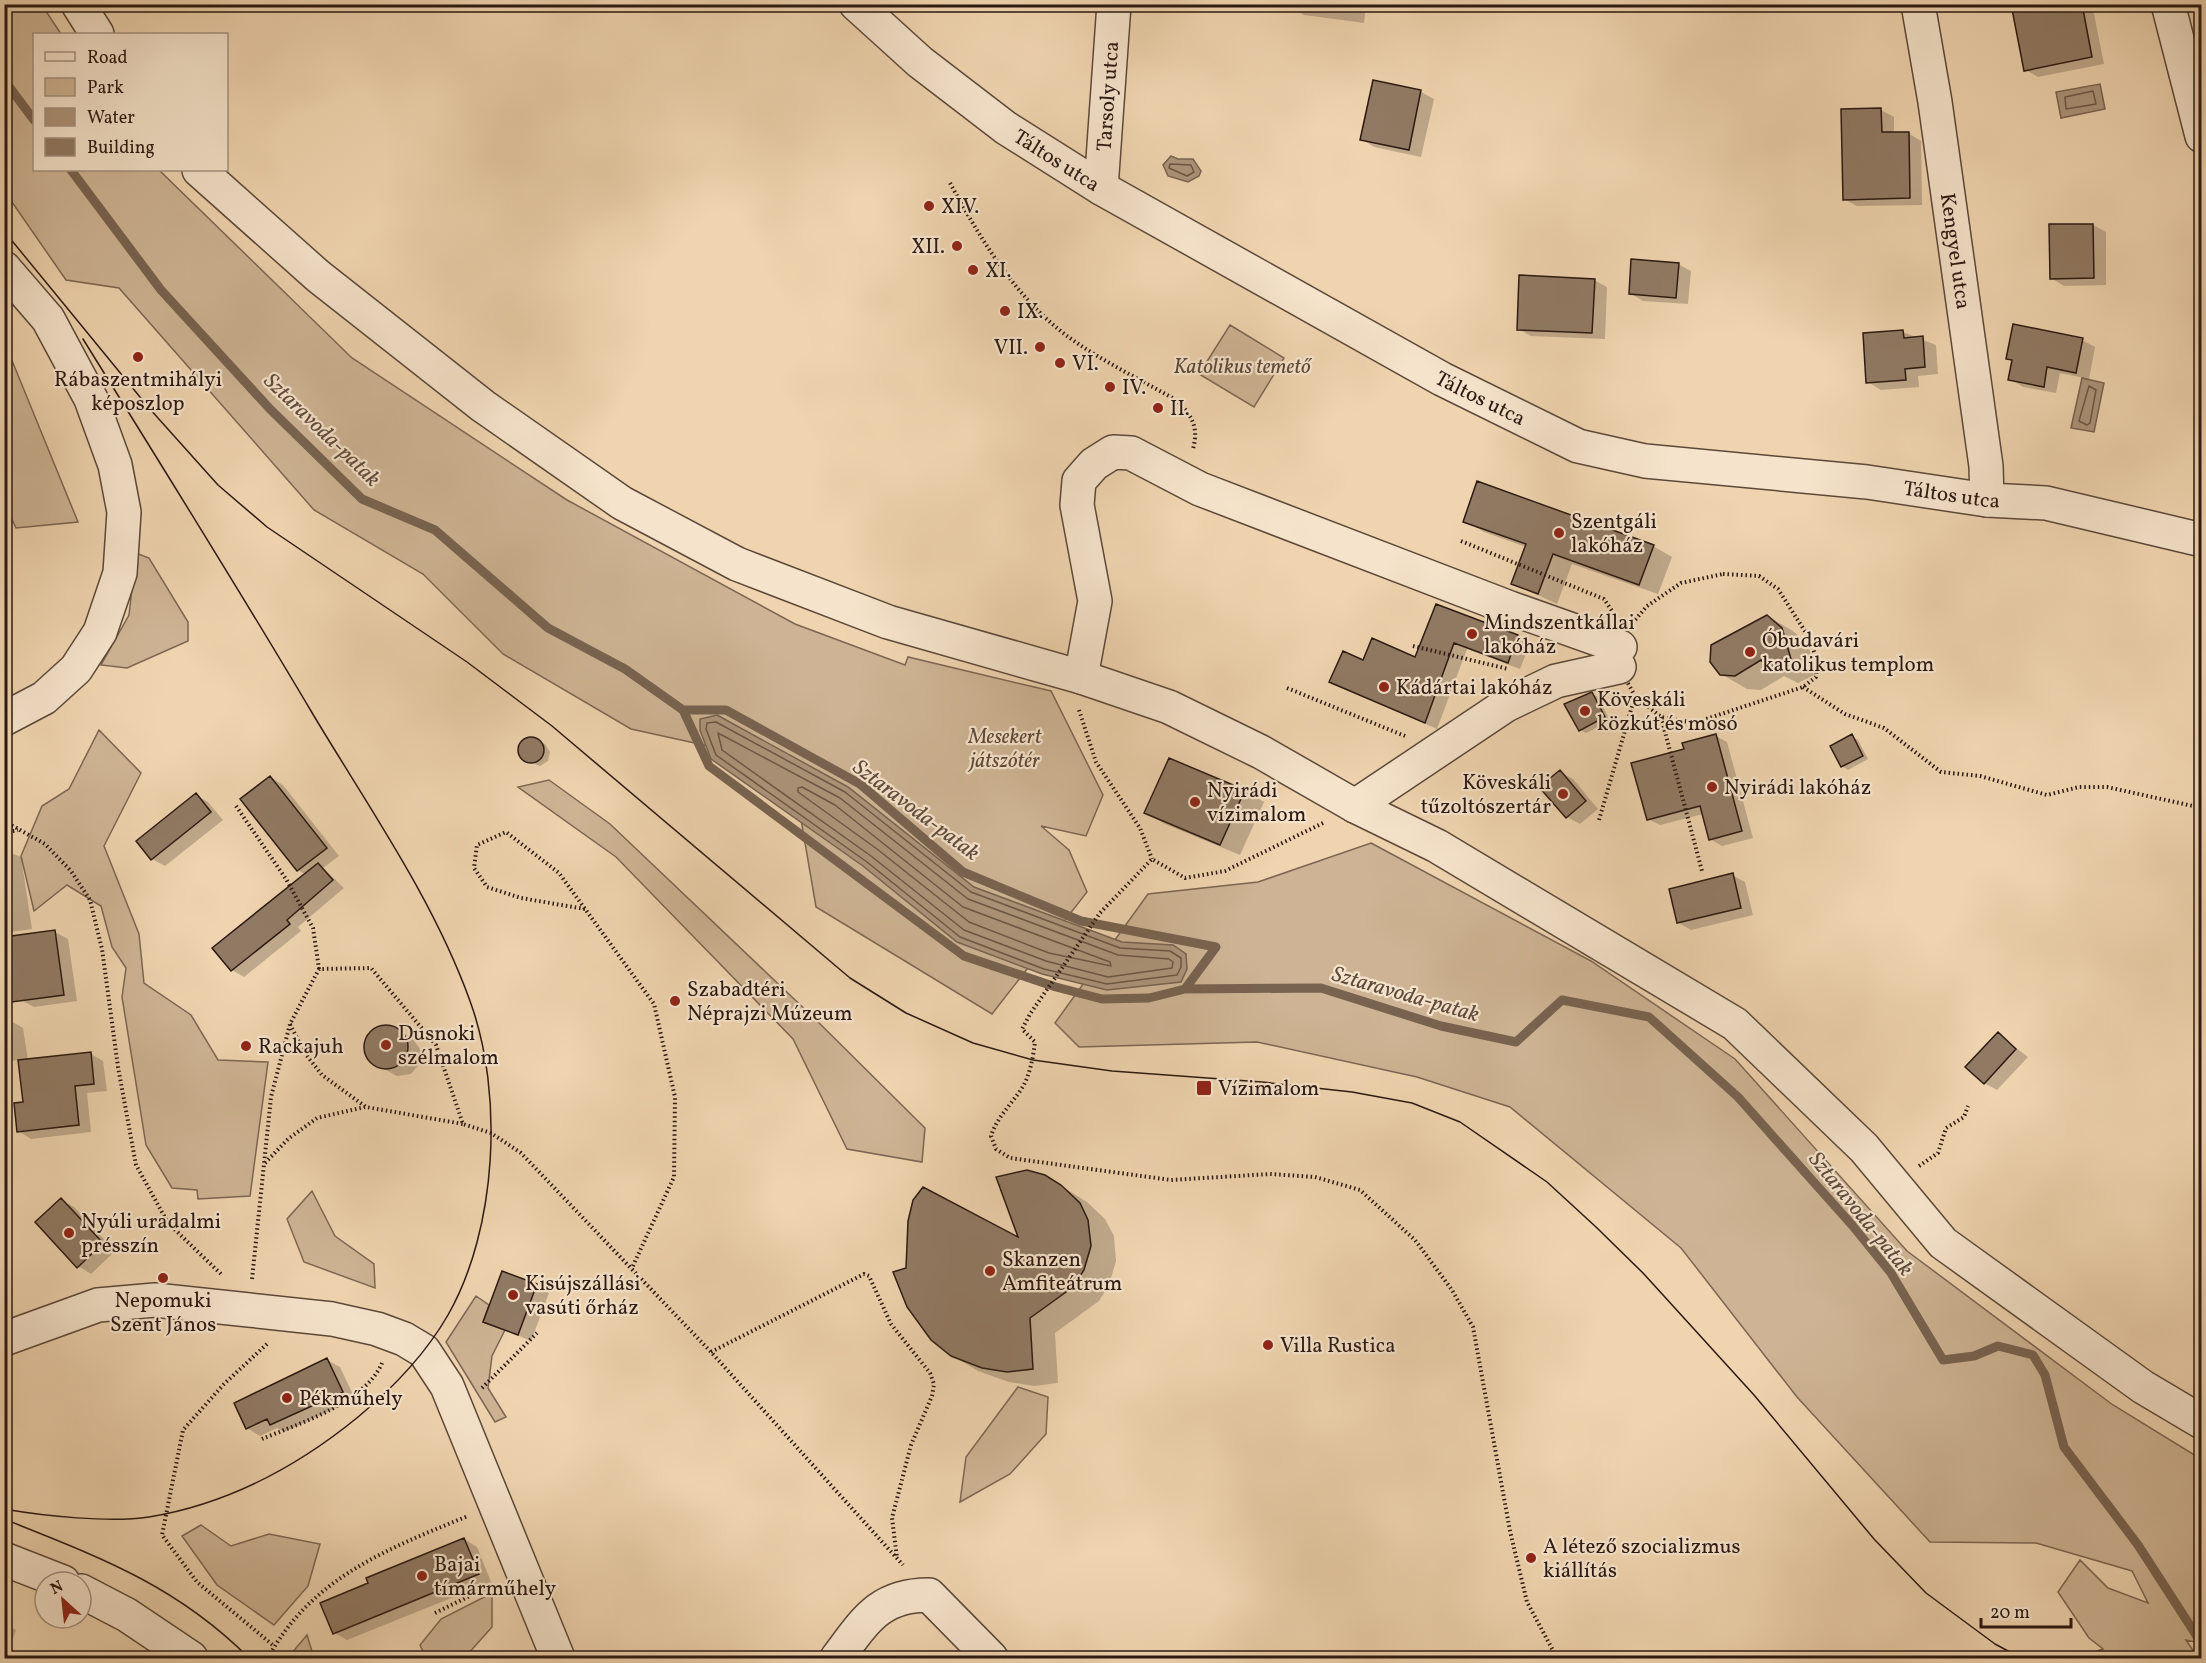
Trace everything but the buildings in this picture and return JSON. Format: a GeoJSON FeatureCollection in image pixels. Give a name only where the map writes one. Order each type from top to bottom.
{"type":"FeatureCollection","features":[{"type":"Feature","properties":{"kind":"street"},"geometry":{"type":"LineString","coordinates":[[78,4],[96,33]]}},
{"type":"Feature","properties":{"kind":"street","name":"Tarsoly utca"},"geometry":{"type":"LineString","coordinates":[[1101,188],[1114,4]]}},
{"type":"Feature","properties":{"kind":"street","name":"Kengyel utca"},"geometry":{"type":"LineString","coordinates":[[1918,4],[1952,219],[1986,465],[1987,500]]}},
{"type":"Feature","properties":{"kind":"street"},"geometry":{"type":"LineString","coordinates":[[2168,4],[2202,136]]}},
{"type":"Feature","properties":{"kind":"street","name":"Táltos utca"},"geometry":{"type":"LineString","coordinates":[[868,9],[920,62],[1006,128],[1101,188],[1442,379],[1578,446],[1645,461],[1867,482],[1987,500],[2046,503],[2202,540]]}},
{"type":"Feature","properties":{"kind":"street"},"geometry":{"type":"LineString","coordinates":[[201,171],[318,276],[483,406],[622,503],[737,564],[888,622],[1081,677],[1169,707],[1262,752],[1355,806],[1437,846],[1736,1024],[1864,1148],[1943,1243],[2143,1387],[2202,1422]]}},
{"type":"Feature","properties":{"kind":"street"},"geometry":{"type":"LineString","coordinates":[[4,268],[48,319],[86,390],[115,465],[124,512],[120,573],[100,632],[76,669],[52,691],[44,698],[4,718]]}},
{"type":"Feature","properties":{"kind":"street"},"geometry":{"type":"LineString","coordinates":[[1081,677],[1095,601],[1077,505],[1079,481],[1094,464],[1113,452],[1131,453],[1200,489],[1314,534],[1621,642]]}},
{"type":"Feature","properties":{"kind":"street"},"geometry":{"type":"LineString","coordinates":[[1355,806],[1506,705],[1556,681],[1621,642]]}},
{"type":"Feature","properties":{"kind":"street"},"geometry":{"type":"LineString","coordinates":[[4,1339],[98,1305],[155,1300],[250,1301],[387,1333],[424,1351],[447,1386],[558,1659]]}},
{"type":"Feature","properties":{"kind":"street"},"geometry":{"type":"LineString","coordinates":[[4,1559],[33,1570]]}},
{"type":"Feature","properties":{"kind":"street"},"geometry":{"type":"LineString","coordinates":[[837,1659],[876,1610],[908,1595],[929,1595],[991,1659]]}},
{"type":"Feature","properties":{"kind":"street"},"geometry":{"type":"LineString","coordinates":[[93,1597],[127,1615],[191,1659]]}},
{"type":"Feature","properties":{"kind":"path"},"geometry":{"type":"LineString","coordinates":[[950,183],[978,234],[1020,293],[1076,342],[1176,400],[1189,412],[1196,427],[1194,447],[1179,477]]}},
{"type":"Feature","properties":{"kind":"path"},"geometry":{"type":"LineString","coordinates":[[1461,541],[1604,599],[1613,613]]}},
{"type":"Feature","properties":{"kind":"path"},"geometry":{"type":"LineString","coordinates":[[1599,820],[1635,696],[1621,642],[1647,606],[1681,583],[1723,574],[1759,576],[1778,589],[1808,636],[1818,662],[1815,677],[1803,687],[1694,723],[1661,717],[1635,696]]}},
{"type":"Feature","properties":{"kind":"path"},"geometry":{"type":"LineString","coordinates":[[1413,646],[1556,681]]}},
{"type":"Feature","properties":{"kind":"path"},"geometry":{"type":"LineString","coordinates":[[1081,677],[1076,697],[1096,762],[1140,828],[1152,858],[1185,878],[1225,871],[1355,806]]}},
{"type":"Feature","properties":{"kind":"path"},"geometry":{"type":"LineString","coordinates":[[1803,687],[1845,714],[1884,728],[1941,772],[1980,776],[2047,795],[2079,787],[2107,787],[2202,808]]}},
{"type":"Feature","properties":{"kind":"path"},"geometry":{"type":"LineString","coordinates":[[1287,688],[1439,750]]}},
{"type":"Feature","properties":{"kind":"path"},"geometry":{"type":"LineString","coordinates":[[1661,717],[1702,871]]}},
{"type":"Feature","properties":{"kind":"path"},"geometry":{"type":"LineString","coordinates":[[236,806],[286,879],[313,928],[319,969],[290,1024],[271,1097],[250,1301]]}},
{"type":"Feature","properties":{"kind":"path"},"geometry":{"type":"LineString","coordinates":[[4,821],[45,844],[71,871],[90,900],[102,949],[118,1067],[136,1165],[168,1223],[250,1301],[267,1344],[224,1384],[183,1430],[162,1535],[197,1582],[274,1646]]}},
{"type":"Feature","properties":{"kind":"path"},"geometry":{"type":"LineString","coordinates":[[4,832],[18,830]]}},
{"type":"Feature","properties":{"kind":"path"},"geometry":{"type":"LineString","coordinates":[[585,909],[521,898],[487,887],[474,867],[477,844],[506,831],[559,873],[654,1004],[675,1097],[674,1178],[632,1268]]}},
{"type":"Feature","properties":{"kind":"path"},"geometry":{"type":"LineString","coordinates":[[1152,858],[1100,913],[1030,1014],[1022,1029],[1035,1042],[1033,1060],[1023,1086],[996,1121],[991,1136],[996,1149],[1010,1158],[1171,1180],[1270,1174],[1315,1177],[1360,1190],[1415,1240],[1452,1290],[1473,1327],[1510,1530],[1527,1602],[1557,1659]]}},
{"type":"Feature","properties":{"kind":"path"},"geometry":{"type":"LineString","coordinates":[[319,969],[371,968],[436,1045],[464,1124]]}},
{"type":"Feature","properties":{"kind":"path"},"geometry":{"type":"LineString","coordinates":[[290,1024],[303,1052],[322,1075],[366,1107]]}},
{"type":"Feature","properties":{"kind":"path"},"geometry":{"type":"LineString","coordinates":[[1903,1195],[1916,1168],[1938,1154],[1946,1128],[1964,1117],[1968,1106]]}},
{"type":"Feature","properties":{"kind":"path"},"geometry":{"type":"LineString","coordinates":[[264,1164],[288,1139],[317,1118],[366,1107],[464,1124],[491,1134],[521,1153],[711,1352],[929,1595]]}},
{"type":"Feature","properties":{"kind":"path"},"geometry":{"type":"LineString","coordinates":[[711,1352],[864,1274],[869,1276],[891,1324],[930,1372],[934,1384],[933,1396],[911,1444],[892,1518],[897,1559]]}},
{"type":"Feature","properties":{"kind":"path"},"geometry":{"type":"LineString","coordinates":[[262,1440],[350,1398],[375,1378],[383,1360],[387,1333]]}},
{"type":"Feature","properties":{"kind":"path"},"geometry":{"type":"LineString","coordinates":[[458,1412],[537,1333]]}},
{"type":"Feature","properties":{"kind":"path"},"geometry":{"type":"LineString","coordinates":[[268,1659],[274,1646],[304,1606],[352,1568],[402,1543],[496,1505]]}},
{"type":"Feature","properties":{"kind":"path"},"geometry":{"type":"LineString","coordinates":[[435,1613],[522,1571]]}},
{"type":"Feature","properties":{"kind":"green space","name":"Mesekert játszótér"},"geometry":{"type":"Polygon","coordinates":[[[4,5],[42,5],[60,33],[33,33],[33,171],[160,171],[352,358],[567,500],[795,624],[905,665],[908,657],[1051,691],[1103,795],[1086,836],[1041,826],[1069,850],[1087,892],[992,1014],[816,907],[797,796],[731,751],[631,729],[503,654],[423,574],[314,510],[119,288],[66,280],[5,192],[4,5]]]}},
{"type":"Feature","properties":{"kind":"green space","name":"Katolikus temető"},"geometry":{"type":"Polygon","coordinates":[[[1230,325],[1284,358],[1254,407],[1199,374],[1230,325]]]}},
{"type":"Feature","properties":{"kind":"green space"},"geometry":{"type":"Polygon","coordinates":[[[5,350],[11,358],[78,522],[16,528],[5,504],[5,350]]]}},
{"type":"Feature","properties":{"kind":"green space"},"geometry":{"type":"Polygon","coordinates":[[[136,553],[149,558],[188,622],[188,641],[127,668],[101,665],[129,615],[136,553]]]}},
{"type":"Feature","properties":{"kind":"green space"},"geometry":{"type":"Polygon","coordinates":[[[99,730],[141,773],[104,846],[139,934],[144,983],[191,1015],[218,1060],[268,1062],[250,1196],[198,1199],[197,1190],[172,1188],[146,1145],[122,997],[126,968],[112,947],[101,906],[67,885],[34,911],[21,856],[42,806],[69,789],[99,730]]]}},
{"type":"Feature","properties":{"kind":"green space"},"geometry":{"type":"Polygon","coordinates":[[[549,780],[610,824],[812,1016],[925,1128],[922,1162],[847,1149],[793,1039],[616,857],[518,787],[549,780]]]}},
{"type":"Feature","properties":{"kind":"green space"},"geometry":{"type":"Polygon","coordinates":[[[1371,843],[1591,961],[1735,1059],[1907,1251],[2113,1405],[2201,1459],[2201,1643],[2186,1640],[2198,1658],[2090,1658],[2091,1653],[2103,1649],[2089,1638],[2058,1592],[2080,1560],[2108,1588],[2148,1603],[2132,1571],[2036,1543],[1930,1542],[1797,1397],[1681,1248],[1510,1107],[1417,1077],[1257,1042],[1079,1047],[1055,1023],[1148,894],[1258,882],[1371,843]]]}},
{"type":"Feature","properties":{"kind":"green space"},"geometry":{"type":"Polygon","coordinates":[[[312,1191],[335,1236],[374,1264],[375,1288],[304,1262],[287,1219],[312,1191]]]}},
{"type":"Feature","properties":{"kind":"green space"},"geometry":{"type":"Polygon","coordinates":[[[476,1296],[489,1305],[483,1322],[505,1330],[492,1356],[488,1388],[506,1417],[495,1422],[446,1342],[476,1296]]]}},
{"type":"Feature","properties":{"kind":"green space"},"geometry":{"type":"Polygon","coordinates":[[[1018,1387],[1048,1397],[1046,1434],[1010,1474],[960,1502],[966,1457],[1018,1387]]]}},
{"type":"Feature","properties":{"kind":"green space"},"geometry":{"type":"Polygon","coordinates":[[[201,1525],[231,1546],[269,1534],[320,1544],[308,1586],[274,1625],[217,1585],[182,1536],[201,1525]]]}},
{"type":"Feature","properties":{"kind":"green space"},"geometry":{"type":"Polygon","coordinates":[[[492,1593],[492,1627],[467,1655],[426,1658],[420,1645],[441,1619],[492,1593]]]}},
{"type":"Feature","properties":{"kind":"green space"},"geometry":{"type":"Polygon","coordinates":[[[307,1635],[314,1658],[289,1658],[290,1655],[307,1635]]]}},
{"type":"Feature","properties":{"kind":"water"},"geometry":{"type":"Polygon","coordinates":[[[2100,84],[2105,109],[2061,118],[2056,92],[2100,84]]]}},
{"type":"Feature","properties":{"kind":"water"},"geometry":{"type":"Polygon","coordinates":[[[1171,156],[1178,159],[1193,159],[1201,171],[1199,176],[1188,182],[1168,176],[1163,165],[1171,156]]]}},
{"type":"Feature","properties":{"kind":"water"},"geometry":{"type":"Polygon","coordinates":[[[2082,378],[2104,383],[2094,432],[2071,428],[2082,378]]]}},
{"type":"Feature","properties":{"kind":"water"},"geometry":{"type":"Polygon","coordinates":[[[717,715],[848,787],[974,887],[1122,942],[1173,945],[1186,954],[1187,969],[1181,982],[1107,990],[1042,974],[957,942],[863,866],[711,759],[700,730],[700,719],[717,715]]]}},
{"type":"Feature","properties":{"kind":"waterway","name":"Sztaravoda-patak"},"geometry":{"type":"LineString","coordinates":[[4,80],[33,119]]}},
{"type":"Feature","properties":{"kind":"waterway","name":"Sztaravoda-patak"},"geometry":{"type":"LineString","coordinates":[[72,171],[161,290],[270,409],[362,499],[435,530],[548,628],[625,669],[683,710],[726,710],[860,784],[963,872],[1081,921],[1216,947],[1185,989],[1321,988],[1441,1026],[1516,1042],[1562,1000],[1649,1017],[1738,1097],[1852,1225],[1891,1273],[1943,1360],[1974,1356],[1998,1346],[2033,1355],[2045,1375],[2064,1447],[2138,1545],[2202,1644]]}},
{"type":"Feature","properties":{"kind":"waterway"},"geometry":{"type":"LineString","coordinates":[[683,710],[709,766],[964,956],[1056,987],[1102,999],[1149,998],[1185,989]]}},
{"type":"Feature","properties":{"kind":"tram line"},"geometry":{"type":"LineString","coordinates":[[4,231],[149,408],[218,485],[267,527],[467,662],[552,726],[850,978],[906,1013],[973,1043],[1033,1060],[1112,1071],[1262,1082],[1352,1092],[1412,1103],[1460,1122],[1547,1182],[1643,1273],[1754,1395],[1874,1539],[1926,1593],[1995,1644],[2021,1658]]}},
{"type":"Feature","properties":{"kind":"tram line"},"geometry":{"type":"LineString","coordinates":[[4,1509],[97,1519],[133,1519],[178,1511],[206,1503],[260,1481],[311,1452],[335,1435],[396,1383],[429,1344],[448,1315],[464,1281],[477,1243],[490,1161],[491,1119],[488,1077],[481,1038],[470,1001],[437,925],[398,853],[83,339]]}},
{"type":"Feature","properties":{"kind":"tram line"},"geometry":{"type":"LineString","coordinates":[[4,1519],[72,1546],[135,1575],[193,1611],[249,1658]]}},
{"type":"Feature","properties":{"kind":"place","name":"XIV."},"geometry":{"type":"Point","coordinates":[929,206]}},
{"type":"Feature","properties":{"kind":"place","name":"XII."},"geometry":{"type":"Point","coordinates":[957,246]}},
{"type":"Feature","properties":{"kind":"place","name":"XI."},"geometry":{"type":"Point","coordinates":[973,270]}},
{"type":"Feature","properties":{"kind":"place","name":"IX."},"geometry":{"type":"Point","coordinates":[1005,311]}},
{"type":"Feature","properties":{"kind":"place","name":"VII."},"geometry":{"type":"Point","coordinates":[1040,347]}},
{"type":"Feature","properties":{"kind":"place","name":"Rábaszentmihályi képoszlop"},"geometry":{"type":"Point","coordinates":[138,357]}},
{"type":"Feature","properties":{"kind":"place","name":"VI."},"geometry":{"type":"Point","coordinates":[1060,363]}},
{"type":"Feature","properties":{"kind":"place","name":"IV."},"geometry":{"type":"Point","coordinates":[1110,387]}},
{"type":"Feature","properties":{"kind":"place","name":"II."},"geometry":{"type":"Point","coordinates":[1158,408]}},
{"type":"Feature","properties":{"kind":"place","name":"Szentgáli lakóház"},"geometry":{"type":"Point","coordinates":[1559,533]}},
{"type":"Feature","properties":{"kind":"place","name":"Mindszentkállai lakóház"},"geometry":{"type":"Point","coordinates":[1472,634]}},
{"type":"Feature","properties":{"kind":"place","name":"Óbudavári katolikus templom"},"geometry":{"type":"Point","coordinates":[1750,652]}},
{"type":"Feature","properties":{"kind":"place","name":"Kádártai lakóház"},"geometry":{"type":"Point","coordinates":[1384,687]}},
{"type":"Feature","properties":{"kind":"place","name":"Köveskáli közkút és mosó"},"geometry":{"type":"Point","coordinates":[1585,711]}},
{"type":"Feature","properties":{"kind":"place","name":"Nyirádi lakóház"},"geometry":{"type":"Point","coordinates":[1712,787]}},
{"type":"Feature","properties":{"kind":"place","name":"Köveskáli tűzoltószertár"},"geometry":{"type":"Point","coordinates":[1563,794]}},
{"type":"Feature","properties":{"kind":"place","name":"Nyirádi vízimalom"},"geometry":{"type":"Point","coordinates":[1195,802]}},
{"type":"Feature","properties":{"kind":"place","name":"Szabadtéri Néprajzi Múzeum"},"geometry":{"type":"Point","coordinates":[675,1001]}},
{"type":"Feature","properties":{"kind":"place","name":"Dusnoki szélmalom"},"geometry":{"type":"Point","coordinates":[386,1045]}},
{"type":"Feature","properties":{"kind":"place","name":"Rackajuh"},"geometry":{"type":"Point","coordinates":[246,1046]}},
{"type":"Feature","properties":{"kind":"place","name":"Vízimalom"},"geometry":{"type":"Point","coordinates":[1204,1088]}},
{"type":"Feature","properties":{"kind":"place","name":"Nyúli uradalmi présszín"},"geometry":{"type":"Point","coordinates":[69,1233]}},
{"type":"Feature","properties":{"kind":"place","name":"Skanzen Amfiteátrum"},"geometry":{"type":"Point","coordinates":[990,1271]}},
{"type":"Feature","properties":{"kind":"place","name":"Nepomuki Szent János"},"geometry":{"type":"Point","coordinates":[163,1278]}},
{"type":"Feature","properties":{"kind":"place","name":"Kisújszállási vasúti őrház"},"geometry":{"type":"Point","coordinates":[513,1295]}},
{"type":"Feature","properties":{"kind":"place","name":"Villa Rustica"},"geometry":{"type":"Point","coordinates":[1268,1345]}},
{"type":"Feature","properties":{"kind":"place","name":"Pékműhely"},"geometry":{"type":"Point","coordinates":[287,1398]}},
{"type":"Feature","properties":{"kind":"place","name":"A létező szocializmus kiállítás"},"geometry":{"type":"Point","coordinates":[1531,1558]}},
{"type":"Feature","properties":{"kind":"place","name":"Bajai tímárműhely"},"geometry":{"type":"Point","coordinates":[422,1576]}}]}
